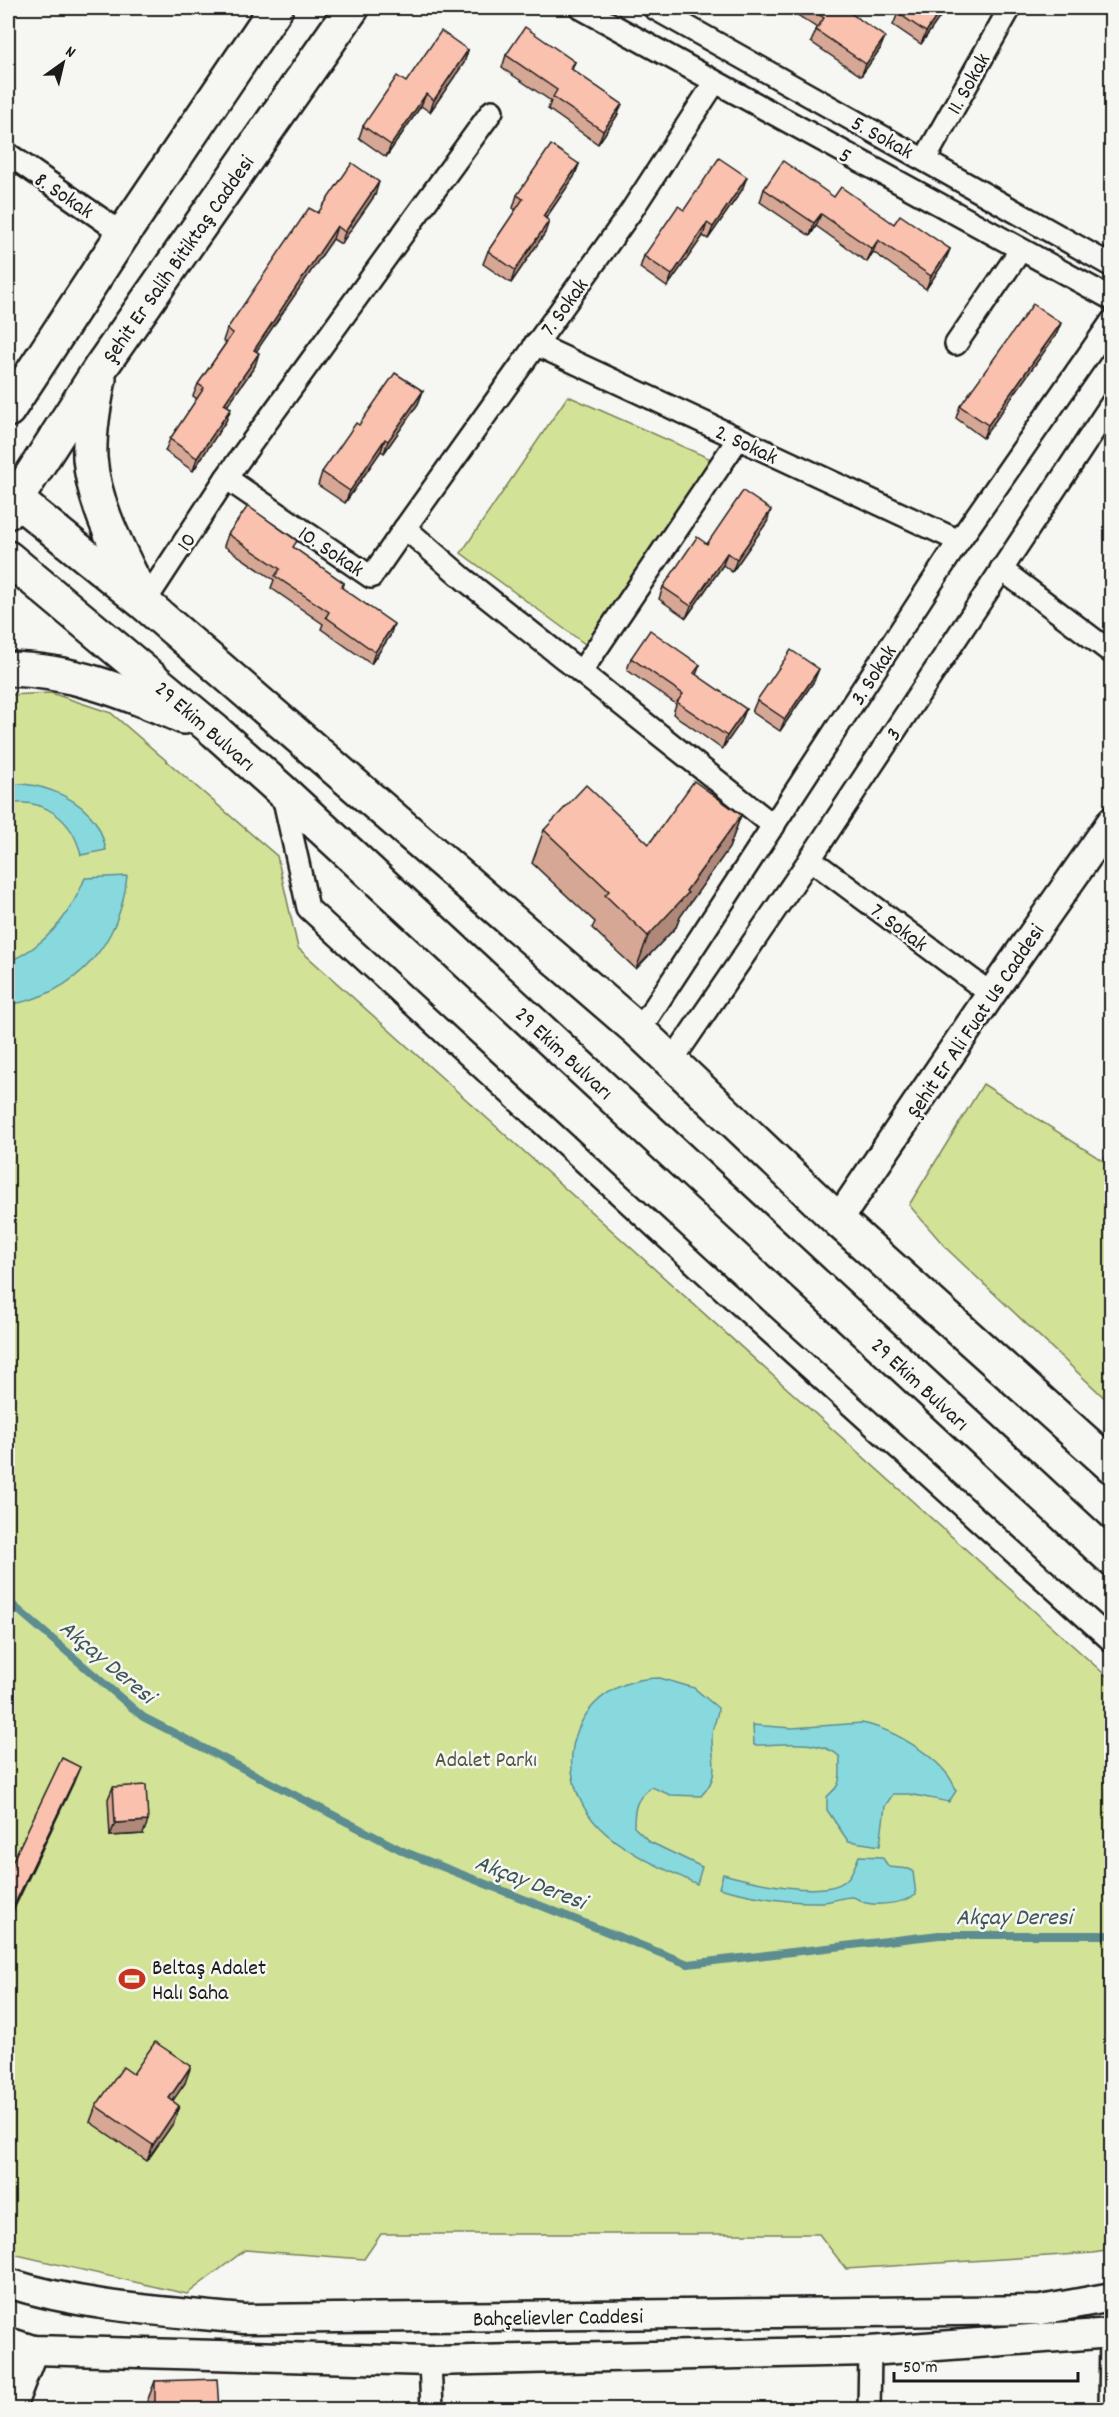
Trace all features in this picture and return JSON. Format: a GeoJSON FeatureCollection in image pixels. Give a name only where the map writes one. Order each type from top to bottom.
{"type":"FeatureCollection","features":[{"type":"Feature","properties":{"kind":"main road"},"geometry":{"type":"LineString","coordinates":[[8,410],[123,234],[276,8]]}},
{"type":"Feature","properties":{"kind":"main road","name":"Şehit Er Salih Bitiktaş Caddesi"},"geometry":{"type":"LineString","coordinates":[[10,501],[352,8]]}},
{"type":"Feature","properties":{"kind":"main road"},"geometry":{"type":"LineString","coordinates":[[8,370],[54,338]]}},
{"type":"Feature","properties":{"kind":"main road"},"geometry":{"type":"LineString","coordinates":[[101,367],[90,436],[90,459],[102,512],[144,603]]}},
{"type":"Feature","properties":{"kind":"main road"},"geometry":{"type":"LineString","coordinates":[[10,501],[144,603],[639,1031],[838,1220],[1112,1466]]}},
{"type":"Feature","properties":{"kind":"main road","name":"29 Ekim Bulvarı"},"geometry":{"type":"LineString","coordinates":[[8,558],[282,790],[1112,1559]]}},
{"type":"Feature","properties":{"kind":"main road"},"geometry":{"type":"LineString","coordinates":[[8,669],[23,669],[91,680],[215,731]]}},
{"type":"Feature","properties":{"kind":"street","name":"5"},"geometry":{"type":"LineString","coordinates":[[581,8],[1020,251],[1112,299]]}},
{"type":"Feature","properties":{"kind":"street","name":"5. Sokak"},"geometry":{"type":"LineString","coordinates":[[654,8],[1112,266]]}},
{"type":"Feature","properties":{"kind":"street","name":"11. Sokak"},"geometry":{"type":"LineString","coordinates":[[924,159],[1010,8]]}},
{"type":"Feature","properties":{"kind":"street","name":"7. Sokak"},"geometry":{"type":"LineString","coordinates":[[405,528],[630,213],[715,82]]}},
{"type":"Feature","properties":{"kind":"street"},"geometry":{"type":"LineString","coordinates":[[226,478],[492,111]]}},
{"type":"Feature","properties":{"kind":"street","name":"8. Sokak"},"geometry":{"type":"LineString","coordinates":[[8,154],[123,234]]}},
{"type":"Feature","properties":{"kind":"street"},"geometry":{"type":"LineString","coordinates":[[956,344],[1020,251]]}},
{"type":"Feature","properties":{"kind":"street","name":"3. Sokak"},"geometry":{"type":"LineString","coordinates":[[639,1031],[959,541],[1112,321]]}},
{"type":"Feature","properties":{"kind":"street","name":"2. Sokak"},"geometry":{"type":"LineString","coordinates":[[535,344],[959,541]]}},
{"type":"Feature","properties":{"kind":"street","name":"3"},"geometry":{"type":"LineString","coordinates":[[671,1062],[810,859],[1112,403]]}},
{"type":"Feature","properties":{"kind":"street"},"geometry":{"type":"LineString","coordinates":[[581,672],[738,439]]}},
{"type":"Feature","properties":{"kind":"street","name":"10. Sokak"},"geometry":{"type":"LineString","coordinates":[[226,478],[371,577],[405,528]]}},
{"type":"Feature","properties":{"kind":"street","name":"10"},"geometry":{"type":"LineString","coordinates":[[144,603],[226,478]]}},
{"type":"Feature","properties":{"kind":"street"},"geometry":{"type":"LineString","coordinates":[[405,528],[464,579],[774,826]]}},
{"type":"Feature","properties":{"kind":"street"},"geometry":{"type":"LineString","coordinates":[[1001,569],[1112,653]]}},
{"type":"Feature","properties":{"kind":"street"},"geometry":{"type":"LineString","coordinates":[[282,790],[308,908],[726,1293],[1112,1641]]}},
{"type":"Feature","properties":{"kind":"street","name":"Şehit Er Ali Fuat Us Caddesi"},"geometry":{"type":"LineString","coordinates":[[838,1220],[991,994],[1112,821]]}},
{"type":"Feature","properties":{"kind":"street","name":"7. Sokak"},"geometry":{"type":"LineString","coordinates":[[810,859],[991,994]]}},
{"type":"Feature","properties":{"kind":"street","name":"Bahçelievler Caddesi"},"geometry":{"type":"LineString","coordinates":[[8,2283],[45,2295],[142,2309],[243,2319],[1041,2310],[1112,2297]]}},
{"type":"Feature","properties":{"kind":"street"},"geometry":{"type":"LineString","coordinates":[[1110,2409],[1111,2333]]}},
{"type":"Feature","properties":{"kind":"street","name":"Bahçelievler Caddesi"},"geometry":{"type":"LineString","coordinates":[[20,2346],[430,2361],[870,2351],[1111,2333]]}},
{"type":"Feature","properties":{"kind":"street"},"geometry":{"type":"LineString","coordinates":[[12,2409],[20,2346]]}},
{"type":"Feature","properties":{"kind":"street"},"geometry":{"type":"LineString","coordinates":[[869,2409],[870,2351]]}},
{"type":"Feature","properties":{"kind":"street"},"geometry":{"type":"LineString","coordinates":[[430,2361],[432,2409]]}},
{"type":"Feature","properties":{"kind":"green space"},"geometry":{"type":"Polygon","coordinates":[[[568,396],[711,459],[589,647],[461,553],[568,396]]]}},
{"type":"Feature","properties":{"kind":"green space","name":"Adalet Parkı"},"geometry":{"type":"Polygon","coordinates":[[[51,693],[111,713],[277,856],[298,948],[1111,1680],[1112,2250],[846,2269],[819,2234],[381,2234],[364,2259],[245,2250],[187,2294],[8,2253],[8,695],[51,693]]]}},
{"type":"Feature","properties":{"kind":"green space"},"geometry":{"type":"Polygon","coordinates":[[[983,1084],[1103,1161],[1111,1149],[1111,1404],[947,1249],[909,1205],[983,1084]]]}},
{"type":"Feature","properties":{"kind":"water"},"geometry":{"type":"Polygon","coordinates":[[[22,784],[53,791],[82,807],[98,826],[106,850],[81,855],[71,831],[55,814],[33,804],[8,804],[8,785],[22,784]]]}},
{"type":"Feature","properties":{"kind":"water"},"geometry":{"type":"Polygon","coordinates":[[[127,876],[123,901],[115,924],[104,944],[90,962],[74,978],[54,990],[8,1005],[8,962],[34,947],[55,928],[72,905],[85,878],[127,876]]]}},
{"type":"Feature","properties":{"kind":"water"},"geometry":{"type":"Polygon","coordinates":[[[660,1678],[694,1688],[718,1708],[712,1735],[713,1774],[701,1796],[670,1795],[652,1787],[642,1795],[637,1804],[634,1827],[650,1842],[702,1867],[697,1884],[644,1859],[608,1836],[598,1826],[582,1802],[573,1778],[572,1753],[578,1730],[590,1709],[608,1693],[632,1682],[660,1678]]]}},
{"type":"Feature","properties":{"kind":"water"},"geometry":{"type":"Polygon","coordinates":[[[862,1723],[875,1726],[903,1739],[930,1757],[951,1779],[956,1791],[949,1802],[909,1794],[893,1794],[885,1806],[880,1846],[848,1841],[827,1810],[827,1797],[839,1783],[840,1757],[832,1751],[811,1745],[754,1745],[753,1725],[792,1728],[862,1723]]]}},
{"type":"Feature","properties":{"kind":"water"},"geometry":{"type":"Polygon","coordinates":[[[859,1856],[882,1857],[889,1867],[909,1869],[913,1872],[916,1895],[899,1902],[885,1904],[866,1903],[853,1897],[825,1902],[795,1902],[719,1888],[723,1874],[751,1881],[807,1889],[838,1885],[848,1878],[859,1856]]]}},
{"type":"Feature","properties":{"kind":"building"},"geometry":{"type":"Polygon","coordinates":[[[809,8],[843,8],[885,37],[866,64],[816,30],[824,18],[809,8]]]}},
{"type":"Feature","properties":{"kind":"building"},"geometry":{"type":"Polygon","coordinates":[[[902,8],[942,8],[926,32],[898,13],[902,8]]]}},
{"type":"Feature","properties":{"kind":"building"},"geometry":{"type":"Polygon","coordinates":[[[525,27],[575,62],[570,68],[622,104],[603,131],[553,97],[557,90],[506,55],[525,27]]]}},
{"type":"Feature","properties":{"kind":"building"},"geometry":{"type":"Polygon","coordinates":[[[441,31],[468,50],[434,100],[426,94],[391,145],[363,126],[397,76],[406,82],[441,31]]]}},
{"type":"Feature","properties":{"kind":"building"},"geometry":{"type":"Polygon","coordinates":[[[551,145],[579,164],[543,216],[549,221],[515,270],[488,251],[523,199],[517,195],[551,145]]]}},
{"type":"Feature","properties":{"kind":"building"},"geometry":{"type":"Polygon","coordinates":[[[719,158],[747,177],[713,227],[707,223],[672,275],[644,256],[678,206],[684,210],[719,158]]]}},
{"type":"Feature","properties":{"kind":"building"},"geometry":{"type":"Polygon","coordinates":[[[783,161],[834,197],[841,187],[894,224],[900,215],[950,249],[931,276],[878,240],[872,249],[821,214],[814,223],[764,189],[783,161]]]}},
{"type":"Feature","properties":{"kind":"building"},"geometry":{"type":"Polygon","coordinates":[[[352,163],[379,182],[345,232],[337,226],[254,350],[259,353],[224,404],[231,408],[197,458],[170,439],[204,388],[198,384],[233,333],[227,329],[309,208],[318,213],[352,163]]]}},
{"type":"Feature","properties":{"kind":"building"},"geometry":{"type":"Polygon","coordinates":[[[1033,304],[1061,323],[988,425],[960,406],[1033,304]]]}},
{"type":"Feature","properties":{"kind":"building"},"geometry":{"type":"Polygon","coordinates":[[[395,373],[423,391],[388,441],[385,439],[350,491],[322,472],[356,423],[359,425],[395,373]]]}},
{"type":"Feature","properties":{"kind":"building"},"geometry":{"type":"Polygon","coordinates":[[[743,491],[771,510],[737,559],[727,553],[691,606],[663,587],[697,537],[707,544],[743,491]]]}},
{"type":"Feature","properties":{"kind":"building"},"geometry":{"type":"Polygon","coordinates":[[[248,506],[297,541],[293,547],[344,583],[341,587],[394,624],[375,652],[326,617],[329,612],[275,576],[280,569],[228,534],[248,506]]]}},
{"type":"Feature","properties":{"kind":"building"},"geometry":{"type":"Polygon","coordinates":[[[650,630],[700,665],[694,673],[746,709],[727,736],[677,702],[683,694],[631,658],[650,630]]]}},
{"type":"Feature","properties":{"kind":"building"},"geometry":{"type":"Polygon","coordinates":[[[791,650],[819,669],[785,719],[757,700],[791,650]]]}},
{"type":"Feature","properties":{"kind":"building"},"geometry":{"type":"Polygon","coordinates":[[[694,781],[741,815],[686,891],[688,893],[648,936],[605,895],[609,891],[544,830],[586,785],[649,844],[694,781]]]}},
{"type":"Feature","properties":{"kind":"building"},"geometry":{"type":"Polygon","coordinates":[[[62,1758],[80,1767],[8,1918],[8,1871],[62,1758]]]}},
{"type":"Feature","properties":{"kind":"building"},"geometry":{"type":"Polygon","coordinates":[[[146,1785],[148,1821],[115,1823],[113,1787],[146,1785]]]}},
{"type":"Feature","properties":{"kind":"building"},"geometry":{"type":"Polygon","coordinates":[[[155,2042],[191,2066],[169,2098],[179,2106],[153,2145],[96,2106],[123,2067],[133,2074],[155,2042]]]}},
{"type":"Feature","properties":{"kind":"building"},"geometry":{"type":"Polygon","coordinates":[[[217,2379],[219,2409],[155,2409],[155,2381],[217,2379]]]}},
{"type":"Feature","properties":{"kind":"waterway","name":"Akçay Deresi"},"geometry":{"type":"LineString","coordinates":[[8,1601],[143,1717],[405,1852],[688,1964],[939,1935],[1112,1935]]}},
{"type":"Feature","properties":{"kind":"place","name":"Beltaş Adalet Halı Saha"},"geometry":{"type":"Point","coordinates":[132,1979]}}]}
